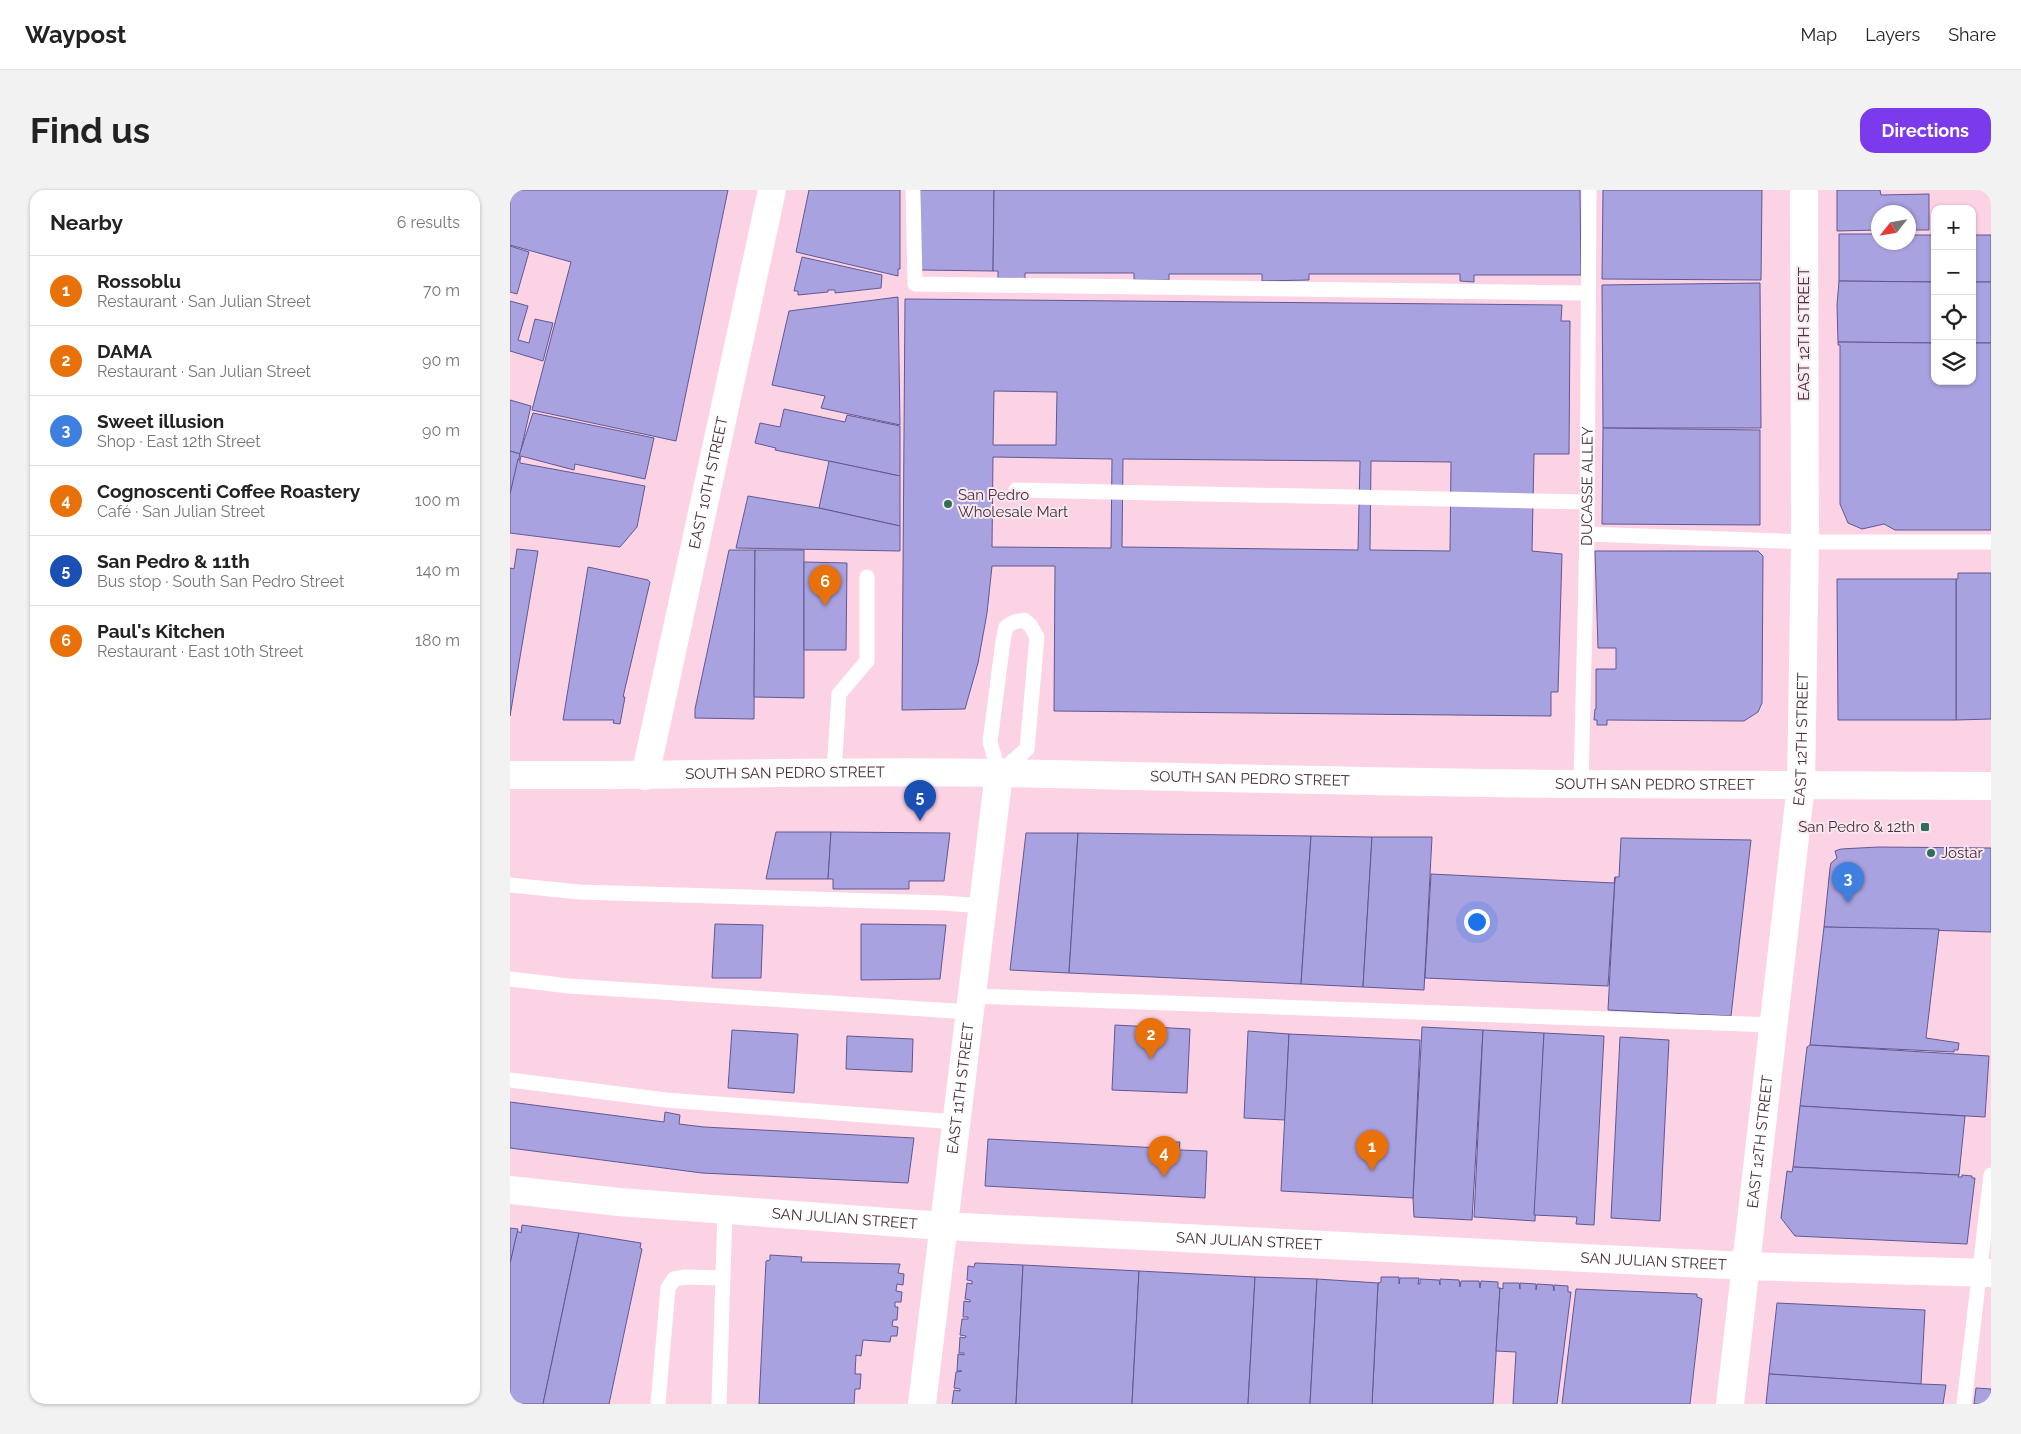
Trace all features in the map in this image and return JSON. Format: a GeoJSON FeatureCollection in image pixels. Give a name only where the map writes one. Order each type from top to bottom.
{"type":"FeatureCollection","features":[{"type":"Feature","properties":{"kind":"street","name":"EAST 10TH STREET"},"geometry":{"type":"LineString","coordinates":[[645,776],[772,190]]}},
{"type":"Feature","properties":{"kind":"street","name":"EAST 12TH STREET"},"geometry":{"type":"LineString","coordinates":[[1730,1404],[1801,785],[1805,542],[1804,190]]}},
{"type":"Feature","properties":{"kind":"street","name":"SOUTH SAN PEDRO STREET"},"geometry":{"type":"LineString","coordinates":[[510,775],[645,776],[834,772],[999,773],[1138,778],[1581,784],[1991,786]]}},
{"type":"Feature","properties":{"kind":"street","name":"EAST 11TH STREET"},"geometry":{"type":"LineString","coordinates":[[922,1404],[956,1122],[985,906],[999,773]]}},
{"type":"Feature","properties":{"kind":"street","name":"SAN JULIAN STREET"},"geometry":{"type":"LineString","coordinates":[[510,1190],[619,1202],[943,1226],[1746,1266],[1985,1273]]}},
{"type":"Feature","properties":{"kind":"lane"},"geometry":{"type":"LineString","coordinates":[[913,190],[915,284],[1588,293]]}},
{"type":"Feature","properties":{"kind":"lane","name":"DUCASSE ALLEY"},"geometry":{"type":"LineString","coordinates":[[1581,784],[1587,534],[1589,190]]}},
{"type":"Feature","properties":{"kind":"lane"},"geometry":{"type":"LineString","coordinates":[[1016,490],[1587,502]]}},
{"type":"Feature","properties":{"kind":"lane"},"geometry":{"type":"LineString","coordinates":[[1587,534],[1805,542],[1991,542]]}},
{"type":"Feature","properties":{"kind":"lane"},"geometry":{"type":"LineString","coordinates":[[834,772],[839,694],[867,661],[867,577]]}},
{"type":"Feature","properties":{"kind":"lane"},"geometry":{"type":"LineString","coordinates":[[1024,620],[1037,637],[1027,749],[999,773],[990,742],[1003,642],[1006,627],[1014,622],[1024,620]]}},
{"type":"Feature","properties":{"kind":"lane"},"geometry":{"type":"LineString","coordinates":[[510,886],[579,892],[942,903],[985,906]]}},
{"type":"Feature","properties":{"kind":"lane"},"geometry":{"type":"LineString","coordinates":[[510,980],[569,986],[972,1004],[1774,1025]]}},
{"type":"Feature","properties":{"kind":"lane"},"geometry":{"type":"LineString","coordinates":[[510,1080],[666,1100],[956,1122]]}},
{"type":"Feature","properties":{"kind":"lane"},"geometry":{"type":"LineString","coordinates":[[1964,1404],[1985,1273],[1991,1175]]}},
{"type":"Feature","properties":{"kind":"lane"},"geometry":{"type":"LineString","coordinates":[[719,1404],[725,1210]]}},
{"type":"Feature","properties":{"kind":"lane"},"geometry":{"type":"LineString","coordinates":[[658,1404],[668,1288],[674,1280],[685,1277],[723,1278]]}},
{"type":"Feature","properties":{"kind":"building"},"geometry":{"type":"Polygon","coordinates":[[[510,190],[728,190],[676,441],[532,410],[571,262],[510,245],[510,190]]]}},
{"type":"Feature","properties":{"kind":"building"},"geometry":{"type":"Polygon","coordinates":[[[809,190],[900,190],[900,269],[898,269],[898,276],[796,252],[809,190]]]}},
{"type":"Feature","properties":{"kind":"building"},"geometry":{"type":"Polygon","coordinates":[[[920,190],[994,190],[993,271],[920,270],[920,190]]]}},
{"type":"Feature","properties":{"kind":"building"},"geometry":{"type":"Polygon","coordinates":[[[994,190],[1580,190],[1581,275],[1474,275],[1474,282],[1460,281],[1460,274],[1309,274],[1309,280],[1262,281],[1262,274],[1169,274],[1169,280],[1134,280],[1134,273],[1025,273],[1025,279],[998,280],[998,271],[993,271],[994,190]]]}},
{"type":"Feature","properties":{"kind":"building"},"geometry":{"type":"Polygon","coordinates":[[[1603,190],[1762,190],[1761,280],[1602,279],[1603,190]]]}},
{"type":"Feature","properties":{"kind":"building"},"geometry":{"type":"Polygon","coordinates":[[[1837,190],[1880,190],[1881,195],[1929,194],[1929,230],[1916,230],[1916,205],[1871,205],[1871,230],[1837,231],[1837,190]]]}},
{"type":"Feature","properties":{"kind":"building"},"geometry":{"type":"Polygon","coordinates":[[[1839,234],[1871,234],[1871,250],[1916,250],[1916,235],[1931,235],[1931,282],[1839,281],[1839,234]]]}},
{"type":"Feature","properties":{"kind":"building"},"geometry":{"type":"Polygon","coordinates":[[[1976,235],[1991,235],[1991,282],[1976,282],[1976,235]]]}},
{"type":"Feature","properties":{"kind":"building"},"geometry":{"type":"Polygon","coordinates":[[[510,246],[529,252],[517,294],[510,292],[510,246]]]}},
{"type":"Feature","properties":{"kind":"building"},"geometry":{"type":"Polygon","coordinates":[[[802,257],[882,275],[881,288],[835,293],[835,290],[828,290],[828,292],[798,295],[798,291],[794,291],[802,257]]]}},
{"type":"Feature","properties":{"kind":"building"},"geometry":{"type":"Polygon","coordinates":[[[1839,281],[1931,282],[1931,343],[1838,342],[1837,305],[1839,281]]]}},
{"type":"Feature","properties":{"kind":"building"},"geometry":{"type":"Polygon","coordinates":[[[1976,282],[1991,282],[1991,343],[1976,343],[1976,282]]]}},
{"type":"Feature","properties":{"kind":"building"},"geometry":{"type":"Polygon","coordinates":[[[1760,283],[1761,428],[1603,428],[1602,285],[1760,283]]]}},
{"type":"Feature","properties":{"kind":"building"},"geometry":{"type":"Polygon","coordinates":[[[898,297],[900,425],[821,408],[825,396],[772,385],[789,311],[898,297]]]}},
{"type":"Feature","properties":{"kind":"building","name":"San Pedro Wholesale Mart"},"geometry":{"type":"Polygon","coordinates":[[[905,299],[1562,305],[1561,321],[1570,321],[1569,454],[1534,454],[1532,551],[1562,554],[1558,692],[1551,692],[1551,716],[1054,711],[1055,566],[992,566],[987,613],[978,663],[965,709],[902,710],[905,299]],[[994,391],[993,445],[1056,445],[1057,392],[994,391]],[[993,457],[992,547],[1111,548],[1112,459],[993,457]],[[1123,459],[1122,547],[1358,550],[1360,461],[1123,459]],[[1371,461],[1370,550],[1450,551],[1451,462],[1371,461]]]}},
{"type":"Feature","properties":{"kind":"building"},"geometry":{"type":"Polygon","coordinates":[[[510,301],[528,306],[518,340],[529,343],[535,319],[553,323],[543,361],[510,351],[510,301]]]}},
{"type":"Feature","properties":{"kind":"building"},"geometry":{"type":"Polygon","coordinates":[[[1838,342],[1931,343],[1931,385],[1976,385],[1976,343],[1991,343],[1991,530],[1895,530],[1884,524],[1862,529],[1848,523],[1840,504],[1840,345],[1838,345],[1838,342]]]}},
{"type":"Feature","properties":{"kind":"building"},"geometry":{"type":"Polygon","coordinates":[[[510,400],[531,406],[520,454],[510,451],[510,400]]]}},
{"type":"Feature","properties":{"kind":"building"},"geometry":{"type":"Polygon","coordinates":[[[784,409],[845,422],[847,415],[900,426],[900,476],[775,450],[776,448],[755,443],[760,423],[780,427],[784,409]]]}},
{"type":"Feature","properties":{"kind":"building"},"geometry":{"type":"Polygon","coordinates":[[[533,413],[654,438],[645,479],[575,464],[574,470],[521,456],[520,460],[518,459],[533,413]]]}},
{"type":"Feature","properties":{"kind":"building"},"geometry":{"type":"Polygon","coordinates":[[[1603,428],[1760,430],[1760,525],[1602,524],[1603,428]]]}},
{"type":"Feature","properties":{"kind":"building"},"geometry":{"type":"Polygon","coordinates":[[[510,451],[520,454],[510,494],[510,451]]]}},
{"type":"Feature","properties":{"kind":"building"},"geometry":{"type":"Polygon","coordinates":[[[518,459],[520,463],[645,486],[637,527],[620,547],[510,533],[510,494],[518,459]]]}},
{"type":"Feature","properties":{"kind":"building"},"geometry":{"type":"Polygon","coordinates":[[[829,461],[900,476],[900,526],[819,508],[829,461]]]}},
{"type":"Feature","properties":{"kind":"building"},"geometry":{"type":"Polygon","coordinates":[[[748,496],[819,508],[900,526],[900,551],[736,548],[748,496]]]}},
{"type":"Feature","properties":{"kind":"building"},"geometry":{"type":"Polygon","coordinates":[[[517,549],[538,551],[510,716],[510,568],[514,569],[517,549]]]}},
{"type":"Feature","properties":{"kind":"building"},"geometry":{"type":"Polygon","coordinates":[[[729,550],[755,550],[754,719],[695,718],[695,709],[729,550]]]}},
{"type":"Feature","properties":{"kind":"building"},"geometry":{"type":"Polygon","coordinates":[[[755,550],[804,550],[804,698],[754,697],[755,550]]]}},
{"type":"Feature","properties":{"kind":"building"},"geometry":{"type":"Polygon","coordinates":[[[1595,551],[1758,551],[1763,556],[1762,703],[1758,712],[1744,721],[1607,720],[1607,725],[1597,725],[1597,720],[1594,720],[1596,709],[1596,669],[1616,669],[1616,648],[1598,648],[1595,551]]]}},
{"type":"Feature","properties":{"kind":"building"},"geometry":{"type":"Polygon","coordinates":[[[804,562],[847,563],[846,650],[804,650],[804,562]]]}},
{"type":"Feature","properties":{"kind":"building"},"geometry":{"type":"Polygon","coordinates":[[[588,567],[650,582],[623,697],[625,697],[620,724],[613,723],[614,720],[563,720],[588,567]]]}},
{"type":"Feature","properties":{"kind":"building"},"geometry":{"type":"Polygon","coordinates":[[[1958,573],[1991,573],[1991,719],[1956,720],[1956,579],[1958,579],[1958,573]]]}},
{"type":"Feature","properties":{"kind":"building"},"geometry":{"type":"Polygon","coordinates":[[[1837,579],[1956,579],[1956,720],[1838,720],[1837,579]]]}},
{"type":"Feature","properties":{"kind":"building"},"geometry":{"type":"Polygon","coordinates":[[[776,832],[831,832],[828,879],[766,879],[776,832]]]}},
{"type":"Feature","properties":{"kind":"building"},"geometry":{"type":"Polygon","coordinates":[[[831,832],[950,833],[944,881],[909,881],[909,889],[833,889],[833,879],[828,879],[831,832]]]}},
{"type":"Feature","properties":{"kind":"building"},"geometry":{"type":"Polygon","coordinates":[[[1026,833],[1078,833],[1069,973],[1010,970],[1026,833]]]}},
{"type":"Feature","properties":{"kind":"building"},"geometry":{"type":"Polygon","coordinates":[[[1078,833],[1311,836],[1301,984],[1069,973],[1078,833]]]}},
{"type":"Feature","properties":{"kind":"building"},"geometry":{"type":"Polygon","coordinates":[[[1311,836],[1372,837],[1363,987],[1301,984],[1311,836]]]}},
{"type":"Feature","properties":{"kind":"building"},"geometry":{"type":"Polygon","coordinates":[[[1372,837],[1432,837],[1424,990],[1363,987],[1372,837]]]}},
{"type":"Feature","properties":{"kind":"building"},"geometry":{"type":"Polygon","coordinates":[[[1621,838],[1751,840],[1731,1016],[1608,1010],[1615,877],[1619,877],[1621,838]]]}},
{"type":"Feature","properties":{"kind":"building"},"geometry":{"type":"Polygon","coordinates":[[[1878,847],[1991,848],[1991,932],[1824,927],[1830,868],[1831,863],[1837,858],[1835,851],[1878,847]]]}},
{"type":"Feature","properties":{"kind":"building"},"geometry":{"type":"Polygon","coordinates":[[[1431,874],[1614,883],[1615,877],[1608,986],[1425,978],[1431,874]]]}},
{"type":"Feature","properties":{"kind":"building"},"geometry":{"type":"Polygon","coordinates":[[[715,924],[763,925],[761,978],[712,978],[715,924]]]}},
{"type":"Feature","properties":{"kind":"building"},"geometry":{"type":"Polygon","coordinates":[[[861,924],[946,925],[940,979],[861,980],[861,924]]]}},
{"type":"Feature","properties":{"kind":"building"},"geometry":{"type":"Polygon","coordinates":[[[1824,927],[1939,929],[1926,1038],[1959,1043],[1958,1050],[1954,1050],[1954,1052],[1810,1045],[1824,927]]]}},
{"type":"Feature","properties":{"kind":"building"},"geometry":{"type":"Polygon","coordinates":[[[1115,1025],[1190,1029],[1187,1093],[1112,1090],[1115,1025]]]}},
{"type":"Feature","properties":{"kind":"building"},"geometry":{"type":"Polygon","coordinates":[[[1422,1027],[1483,1030],[1472,1220],[1414,1217],[1413,1198],[1422,1027]]]}},
{"type":"Feature","properties":{"kind":"building"},"geometry":{"type":"Polygon","coordinates":[[[732,1030],[798,1034],[794,1093],[728,1088],[732,1030]]]}},
{"type":"Feature","properties":{"kind":"building"},"geometry":{"type":"Polygon","coordinates":[[[1483,1030],[1544,1033],[1535,1221],[1474,1217],[1483,1030]]]}},
{"type":"Feature","properties":{"kind":"building"},"geometry":{"type":"Polygon","coordinates":[[[1248,1031],[1289,1034],[1285,1120],[1244,1118],[1248,1031]]]}},
{"type":"Feature","properties":{"kind":"building"},"geometry":{"type":"Polygon","coordinates":[[[1544,1033],[1604,1036],[1594,1225],[1576,1224],[1577,1217],[1534,1215],[1544,1033]]]}},
{"type":"Feature","properties":{"kind":"building"},"geometry":{"type":"Polygon","coordinates":[[[1289,1034],[1420,1040],[1413,1198],[1281,1191],[1289,1034]]]}},
{"type":"Feature","properties":{"kind":"building"},"geometry":{"type":"Polygon","coordinates":[[[847,1036],[913,1039],[912,1072],[846,1069],[847,1036]]]}},
{"type":"Feature","properties":{"kind":"building"},"geometry":{"type":"Polygon","coordinates":[[[1620,1037],[1669,1040],[1660,1221],[1611,1218],[1620,1037]]]}},
{"type":"Feature","properties":{"kind":"building"},"geometry":{"type":"Polygon","coordinates":[[[1810,1045],[1989,1056],[1985,1117],[1800,1106],[1807,1047],[1810,1045]]]}},
{"type":"Feature","properties":{"kind":"building"},"geometry":{"type":"Polygon","coordinates":[[[510,1102],[664,1122],[665,1112],[680,1115],[679,1124],[704,1127],[914,1138],[908,1183],[702,1173],[510,1148],[510,1102]]]}},
{"type":"Feature","properties":{"kind":"building"},"geometry":{"type":"Polygon","coordinates":[[[1800,1106],[1965,1116],[1959,1175],[1793,1167],[1800,1106]]]}},
{"type":"Feature","properties":{"kind":"building"},"geometry":{"type":"Polygon","coordinates":[[[988,1139],[1160,1148],[1160,1142],[1180,1142],[1179,1150],[1207,1151],[1205,1198],[985,1186],[988,1139]]]}},
{"type":"Feature","properties":{"kind":"building"},"geometry":{"type":"Polygon","coordinates":[[[1793,1167],[1959,1175],[1958,1177],[1962,1177],[1962,1175],[1972,1176],[1972,1178],[1975,1178],[1967,1244],[1795,1236],[1781,1218],[1787,1171],[1792,1172],[1793,1167]]]}},
{"type":"Feature","properties":{"kind":"building"},"geometry":{"type":"Polygon","coordinates":[[[522,1225],[579,1233],[543,1404],[510,1404],[510,1263],[517,1231],[521,1233],[522,1225]]]}},
{"type":"Feature","properties":{"kind":"building"},"geometry":{"type":"Polygon","coordinates":[[[510,1228],[518,1229],[510,1263],[510,1228]]]}},
{"type":"Feature","properties":{"kind":"building"},"geometry":{"type":"Polygon","coordinates":[[[579,1233],[641,1243],[640,1248],[642,1249],[609,1404],[543,1404],[579,1233]]]}},
{"type":"Feature","properties":{"kind":"building"},"geometry":{"type":"Polygon","coordinates":[[[770,1255],[802,1257],[801,1262],[900,1264],[898,1273],[904,1274],[903,1285],[897,1284],[896,1291],[902,1292],[901,1302],[895,1302],[895,1307],[898,1307],[897,1320],[893,1320],[892,1326],[898,1327],[897,1336],[891,1336],[890,1342],[863,1340],[861,1356],[856,1355],[855,1374],[861,1374],[860,1389],[855,1389],[854,1404],[759,1404],[766,1261],[770,1260],[770,1255]]]}},
{"type":"Feature","properties":{"kind":"building"},"geometry":{"type":"Polygon","coordinates":[[[975,1263],[1023,1265],[1016,1404],[952,1404],[954,1390],[960,1391],[960,1389],[954,1388],[956,1372],[962,1371],[957,1371],[958,1354],[964,1355],[964,1353],[959,1353],[960,1337],[965,1338],[966,1336],[960,1335],[962,1319],[968,1319],[968,1317],[963,1317],[964,1301],[970,1302],[970,1300],[965,1299],[967,1283],[972,1284],[972,1281],[967,1280],[968,1266],[974,1267],[975,1263]]]}},
{"type":"Feature","properties":{"kind":"building"},"geometry":{"type":"Polygon","coordinates":[[[1023,1265],[1139,1271],[1132,1404],[1016,1404],[1023,1265]]]}},
{"type":"Feature","properties":{"kind":"building"},"geometry":{"type":"Polygon","coordinates":[[[1139,1271],[1255,1277],[1248,1404],[1132,1404],[1139,1271]]]}},
{"type":"Feature","properties":{"kind":"building"},"geometry":{"type":"Polygon","coordinates":[[[1255,1277],[1317,1279],[1310,1404],[1248,1404],[1255,1277]]]}},
{"type":"Feature","properties":{"kind":"building"},"geometry":{"type":"Polygon","coordinates":[[[1381,1277],[1399,1277],[1399,1284],[1400,1278],[1419,1278],[1418,1284],[1420,1284],[1420,1279],[1439,1280],[1440,1285],[1440,1279],[1459,1280],[1460,1287],[1461,1281],[1479,1281],[1480,1288],[1481,1281],[1498,1282],[1498,1288],[1500,1288],[1493,1404],[1372,1404],[1378,1283],[1381,1282],[1381,1277]]]}},
{"type":"Feature","properties":{"kind":"building"},"geometry":{"type":"Polygon","coordinates":[[[1317,1279],[1378,1283],[1372,1404],[1310,1404],[1317,1279]]]}},
{"type":"Feature","properties":{"kind":"building"},"geometry":{"type":"Polygon","coordinates":[[[1503,1283],[1519,1283],[1520,1289],[1520,1283],[1536,1284],[1536,1290],[1537,1284],[1553,1285],[1554,1291],[1554,1285],[1568,1286],[1568,1292],[1571,1292],[1557,1404],[1513,1404],[1516,1352],[1496,1351],[1500,1288],[1503,1289],[1503,1283]]]}},
{"type":"Feature","properties":{"kind":"building"},"geometry":{"type":"Polygon","coordinates":[[[1576,1289],[1697,1294],[1697,1297],[1702,1299],[1690,1404],[1562,1404],[1576,1289]]]}},
{"type":"Feature","properties":{"kind":"building"},"geometry":{"type":"Polygon","coordinates":[[[1777,1303],[1925,1310],[1921,1384],[1769,1374],[1777,1303]]]}},
{"type":"Feature","properties":{"kind":"building"},"geometry":{"type":"Polygon","coordinates":[[[1769,1374],[1946,1385],[1943,1404],[1766,1404],[1769,1374]]]}},
{"type":"Feature","properties":{"kind":"building"},"geometry":{"type":"Polygon","coordinates":[[[1976,1388],[1991,1389],[1991,1404],[1974,1404],[1976,1388]]]}},
{"type":"Feature","properties":{"kind":"place","name":"San Pedro Wholesale Mart"},"geometry":{"type":"Point","coordinates":[948,504]}},
{"type":"Feature","properties":{"kind":"place","name":"Paul's Kitchen"},"geometry":{"type":"Point","coordinates":[825,606]}},
{"type":"Feature","properties":{"kind":"place","name":"San Pedro & 11th"},"geometry":{"type":"Point","coordinates":[920,821]}},
{"type":"Feature","properties":{"kind":"place","name":"San Pedro & 12th"},"geometry":{"type":"Point","coordinates":[1925,827]}},
{"type":"Feature","properties":{"kind":"place","name":"Jostar"},"geometry":{"type":"Point","coordinates":[1931,853]}},
{"type":"Feature","properties":{"kind":"place","name":"Sweet illusion"},"geometry":{"type":"Point","coordinates":[1848,903]}},
{"type":"Feature","properties":{"kind":"place","name":"DAMA"},"geometry":{"type":"Point","coordinates":[1151,1059]}},
{"type":"Feature","properties":{"kind":"place","name":"Rossoblu"},"geometry":{"type":"Point","coordinates":[1372,1171]}},
{"type":"Feature","properties":{"kind":"place","name":"Cognoscenti Coffee Roastery"},"geometry":{"type":"Point","coordinates":[1164,1177]}}]}
